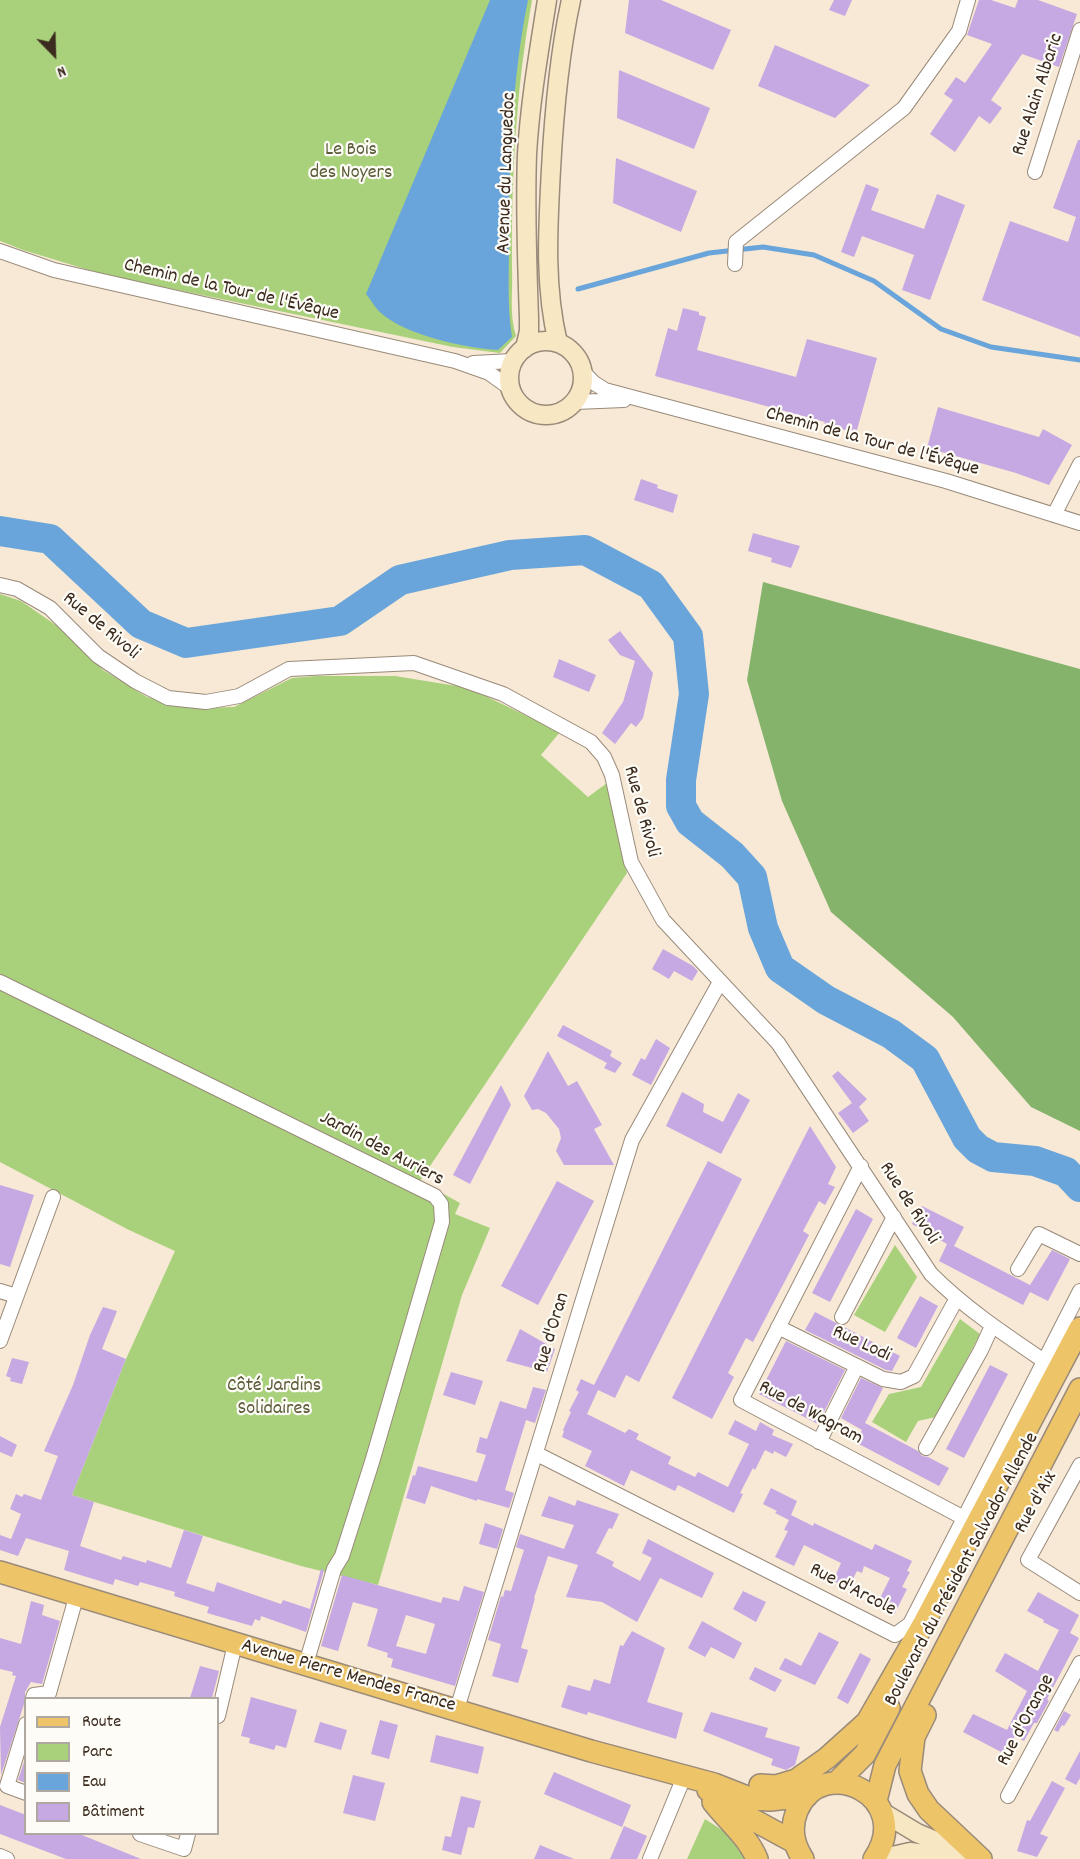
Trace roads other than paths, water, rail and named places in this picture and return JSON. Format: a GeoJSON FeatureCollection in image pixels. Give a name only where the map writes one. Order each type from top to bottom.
{"type":"FeatureCollection","features":[{"type":"Feature","properties":{"kind":"main road"},"geometry":{"type":"LineString","coordinates":[[757,1859],[751,1844],[690,1779],[711,1774],[770,1787],[784,1784],[796,1780],[814,1768],[867,1722],[924,1623],[1080,1328]]}},
{"type":"Feature","properties":{"kind":"main road","name":"Boulevard du Président Salvador Allende"},"geometry":{"type":"LineString","coordinates":[[807,1796],[815,1789],[836,1783],[865,1754],[1080,1350]]}},
{"type":"Feature","properties":{"kind":"main road","name":"Boulevard du Président Salvador Allende"},"geometry":{"type":"LineString","coordinates":[[876,1859],[885,1837],[885,1824],[879,1806],[885,1765],[1080,1389]]}},
{"type":"Feature","properties":{"kind":"main road","name":"Avenue Pierre Mendes France"},"geometry":{"type":"LineString","coordinates":[[0,1572],[690,1779],[714,1784],[752,1799],[770,1800],[807,1796]]}},
{"type":"Feature","properties":{"kind":"main road"},"geometry":{"type":"LineString","coordinates":[[947,1644],[943,1675],[914,1737],[910,1771],[918,1794],[929,1810],[981,1859]]}},
{"type":"Feature","properties":{"kind":"main road","name":"Avenue Pierre Mendes France"},"geometry":{"type":"LineString","coordinates":[[690,1779],[726,1805],[799,1850]]}},
{"type":"Feature","properties":{"kind":"main road"},"geometry":{"type":"LineString","coordinates":[[836,1783],[858,1787],[879,1806]]}},
{"type":"Feature","properties":{"kind":"main road"},"geometry":{"type":"LineString","coordinates":[[799,1850],[792,1830],[794,1817],[807,1796]]}},
{"type":"Feature","properties":{"kind":"street","name":"Avenue du Languedoc"},"geometry":{"type":"LineString","coordinates":[[519,354],[529,325],[526,229],[527,152],[534,84],[547,0]]}},
{"type":"Feature","properties":{"kind":"street"},"geometry":{"type":"LineString","coordinates":[[558,343],[552,318],[548,272],[549,215],[554,112],[571,0]]}},
{"type":"Feature","properties":{"kind":"street"},"geometry":{"type":"LineString","coordinates":[[735,264],[736,242],[904,108],[958,31],[968,0]]}},
{"type":"Feature","properties":{"kind":"street","name":"Rue Alain Albaric"},"geometry":{"type":"LineString","coordinates":[[1035,172],[1080,30]]}},
{"type":"Feature","properties":{"kind":"street","name":"Chemin de la Tour de l'Évêque"},"geometry":{"type":"LineString","coordinates":[[0,251],[54,270],[455,361],[482,364],[519,354]]}},
{"type":"Feature","properties":{"kind":"street"},"geometry":{"type":"LineString","coordinates":[[541,342],[558,343],[578,360],[583,372],[582,388],[575,402],[564,411],[549,416],[537,415],[526,410],[516,400],[510,388],[509,374],[519,354],[541,342]]}},
{"type":"Feature","properties":{"kind":"street","name":"Chemin de la Tour de l'Évêque"},"geometry":{"type":"LineString","coordinates":[[455,361],[489,373],[510,388]]}},
{"type":"Feature","properties":{"kind":"street","name":"Chemin de la Tour de l'Évêque"},"geometry":{"type":"LineString","coordinates":[[583,372],[605,390],[946,481],[1080,523]]}},
{"type":"Feature","properties":{"kind":"street","name":"Chemin de la Tour de l'Évêque"},"geometry":{"type":"LineString","coordinates":[[575,402],[619,400],[654,403]]}},
{"type":"Feature","properties":{"kind":"street"},"geometry":{"type":"LineString","coordinates":[[1054,515],[1080,464]]}},
{"type":"Feature","properties":{"kind":"street","name":"Rue de Rivoli"},"geometry":{"type":"LineString","coordinates":[[0,585],[17,589],[50,608],[99,656],[135,681],[168,698],[206,702],[238,696],[289,669],[414,663],[503,694],[591,742],[604,757],[612,775],[631,862],[663,920],[778,1043],[931,1274],[957,1299],[992,1326],[1044,1361]]}},
{"type":"Feature","properties":{"kind":"street","name":"Jardin des Auriers"},"geometry":{"type":"LineString","coordinates":[[0,982],[435,1196],[441,1204],[442,1222],[372,1462],[342,1556],[334,1569],[306,1664]]}},
{"type":"Feature","properties":{"kind":"street","name":"Rue d'Oran"},"geometry":{"type":"LineString","coordinates":[[458,1709],[632,1140],[720,982]]}},
{"type":"Feature","properties":{"kind":"street","name":"Rue de Wagram"},"geometry":{"type":"LineString","coordinates":[[861,1166],[741,1400],[964,1518]]}},
{"type":"Feature","properties":{"kind":"street"},"geometry":{"type":"LineString","coordinates":[[0,1341],[53,1197]]}},
{"type":"Feature","properties":{"kind":"street"},"geometry":{"type":"LineString","coordinates":[[842,1317],[894,1217]]}},
{"type":"Feature","properties":{"kind":"street"},"geometry":{"type":"LineString","coordinates":[[1018,1269],[1039,1234],[1080,1254]]}},
{"type":"Feature","properties":{"kind":"street"},"geometry":{"type":"LineString","coordinates":[[0,1291],[16,1296]]}},
{"type":"Feature","properties":{"kind":"street","name":"Rue d'Arcole"},"geometry":{"type":"LineString","coordinates":[[537,1454],[895,1635],[910,1624],[1080,1291]]}},
{"type":"Feature","properties":{"kind":"street","name":"Rue Lodi"},"geometry":{"type":"LineString","coordinates":[[778,1328],[883,1379],[901,1382],[914,1376],[957,1299]]}},
{"type":"Feature","properties":{"kind":"street"},"geometry":{"type":"LineString","coordinates":[[926,1448],[992,1326]]}},
{"type":"Feature","properties":{"kind":"street"},"geometry":{"type":"LineString","coordinates":[[819,1442],[857,1366]]}},
{"type":"Feature","properties":{"kind":"street","name":"Rue d'Aix"},"geometry":{"type":"LineString","coordinates":[[1080,1466],[1028,1560],[1080,1593]]}},
{"type":"Feature","properties":{"kind":"street"},"geometry":{"type":"LineString","coordinates":[[33,1697],[49,1693],[77,1594]]}},
{"type":"Feature","properties":{"kind":"street"},"geometry":{"type":"LineString","coordinates":[[219,1712],[236,1644]]}},
{"type":"Feature","properties":{"kind":"street","name":"Rue d'Orange"},"geometry":{"type":"LineString","coordinates":[[1008,1796],[1080,1663]]}},
{"type":"Feature","properties":{"kind":"street"},"geometry":{"type":"LineString","coordinates":[[24,1731],[7,1786],[24,1792]]}},
{"type":"Feature","properties":{"kind":"street"},"geometry":{"type":"LineString","coordinates":[[650,1859],[690,1779]]}},
{"type":"Feature","properties":{"kind":"street"},"geometry":{"type":"LineString","coordinates":[[879,1806],[917,1833],[945,1845],[963,1859]]}},
{"type":"Feature","properties":{"kind":"street"},"geometry":{"type":"LineString","coordinates":[[146,1835],[184,1849],[188,1835]]}},
{"type":"Feature","properties":{"kind":"street"},"geometry":{"type":"LineString","coordinates":[[876,1859],[910,1852],[958,1859]]}},
{"type":"Feature","properties":{"kind":"street"},"geometry":{"type":"LineString","coordinates":[[0,1856],[7,1859]]}},
{"type":"Feature","properties":{"kind":"water"},"geometry":{"type":"Polygon","coordinates":[[[490,0],[528,0],[518,60],[511,150],[509,313],[512,337],[498,350],[436,339],[405,328],[381,313],[366,294],[490,0]]]}},
{"type":"Feature","properties":{"kind":"waterway"},"geometry":{"type":"LineString","coordinates":[[578,289],[709,253],[763,247],[814,255],[874,281],[941,329],[991,347],[1080,360]]}},
{"type":"Feature","properties":{"kind":"waterway"},"geometry":{"type":"LineString","coordinates":[[0,531],[50,539],[141,624],[186,643],[340,621],[400,580],[510,555],[585,550],[651,585],[688,636],[694,694],[681,780],[681,806],[690,822],[732,855],[752,877],[763,928],[780,968],[826,1000],[891,1034],[925,1059],[967,1138],[978,1149],[993,1157],[1035,1161],[1066,1172],[1080,1187]]}},
{"type":"Feature","properties":{"kind":"park label","name":"Le Bois des Noyers"},"geometry":{"type":"Point","coordinates":[351,162]}},
{"type":"Feature","properties":{"kind":"park label","name":"Côté Jardins Solidaires"},"geometry":{"type":"Point","coordinates":[274,1398]}}]}
